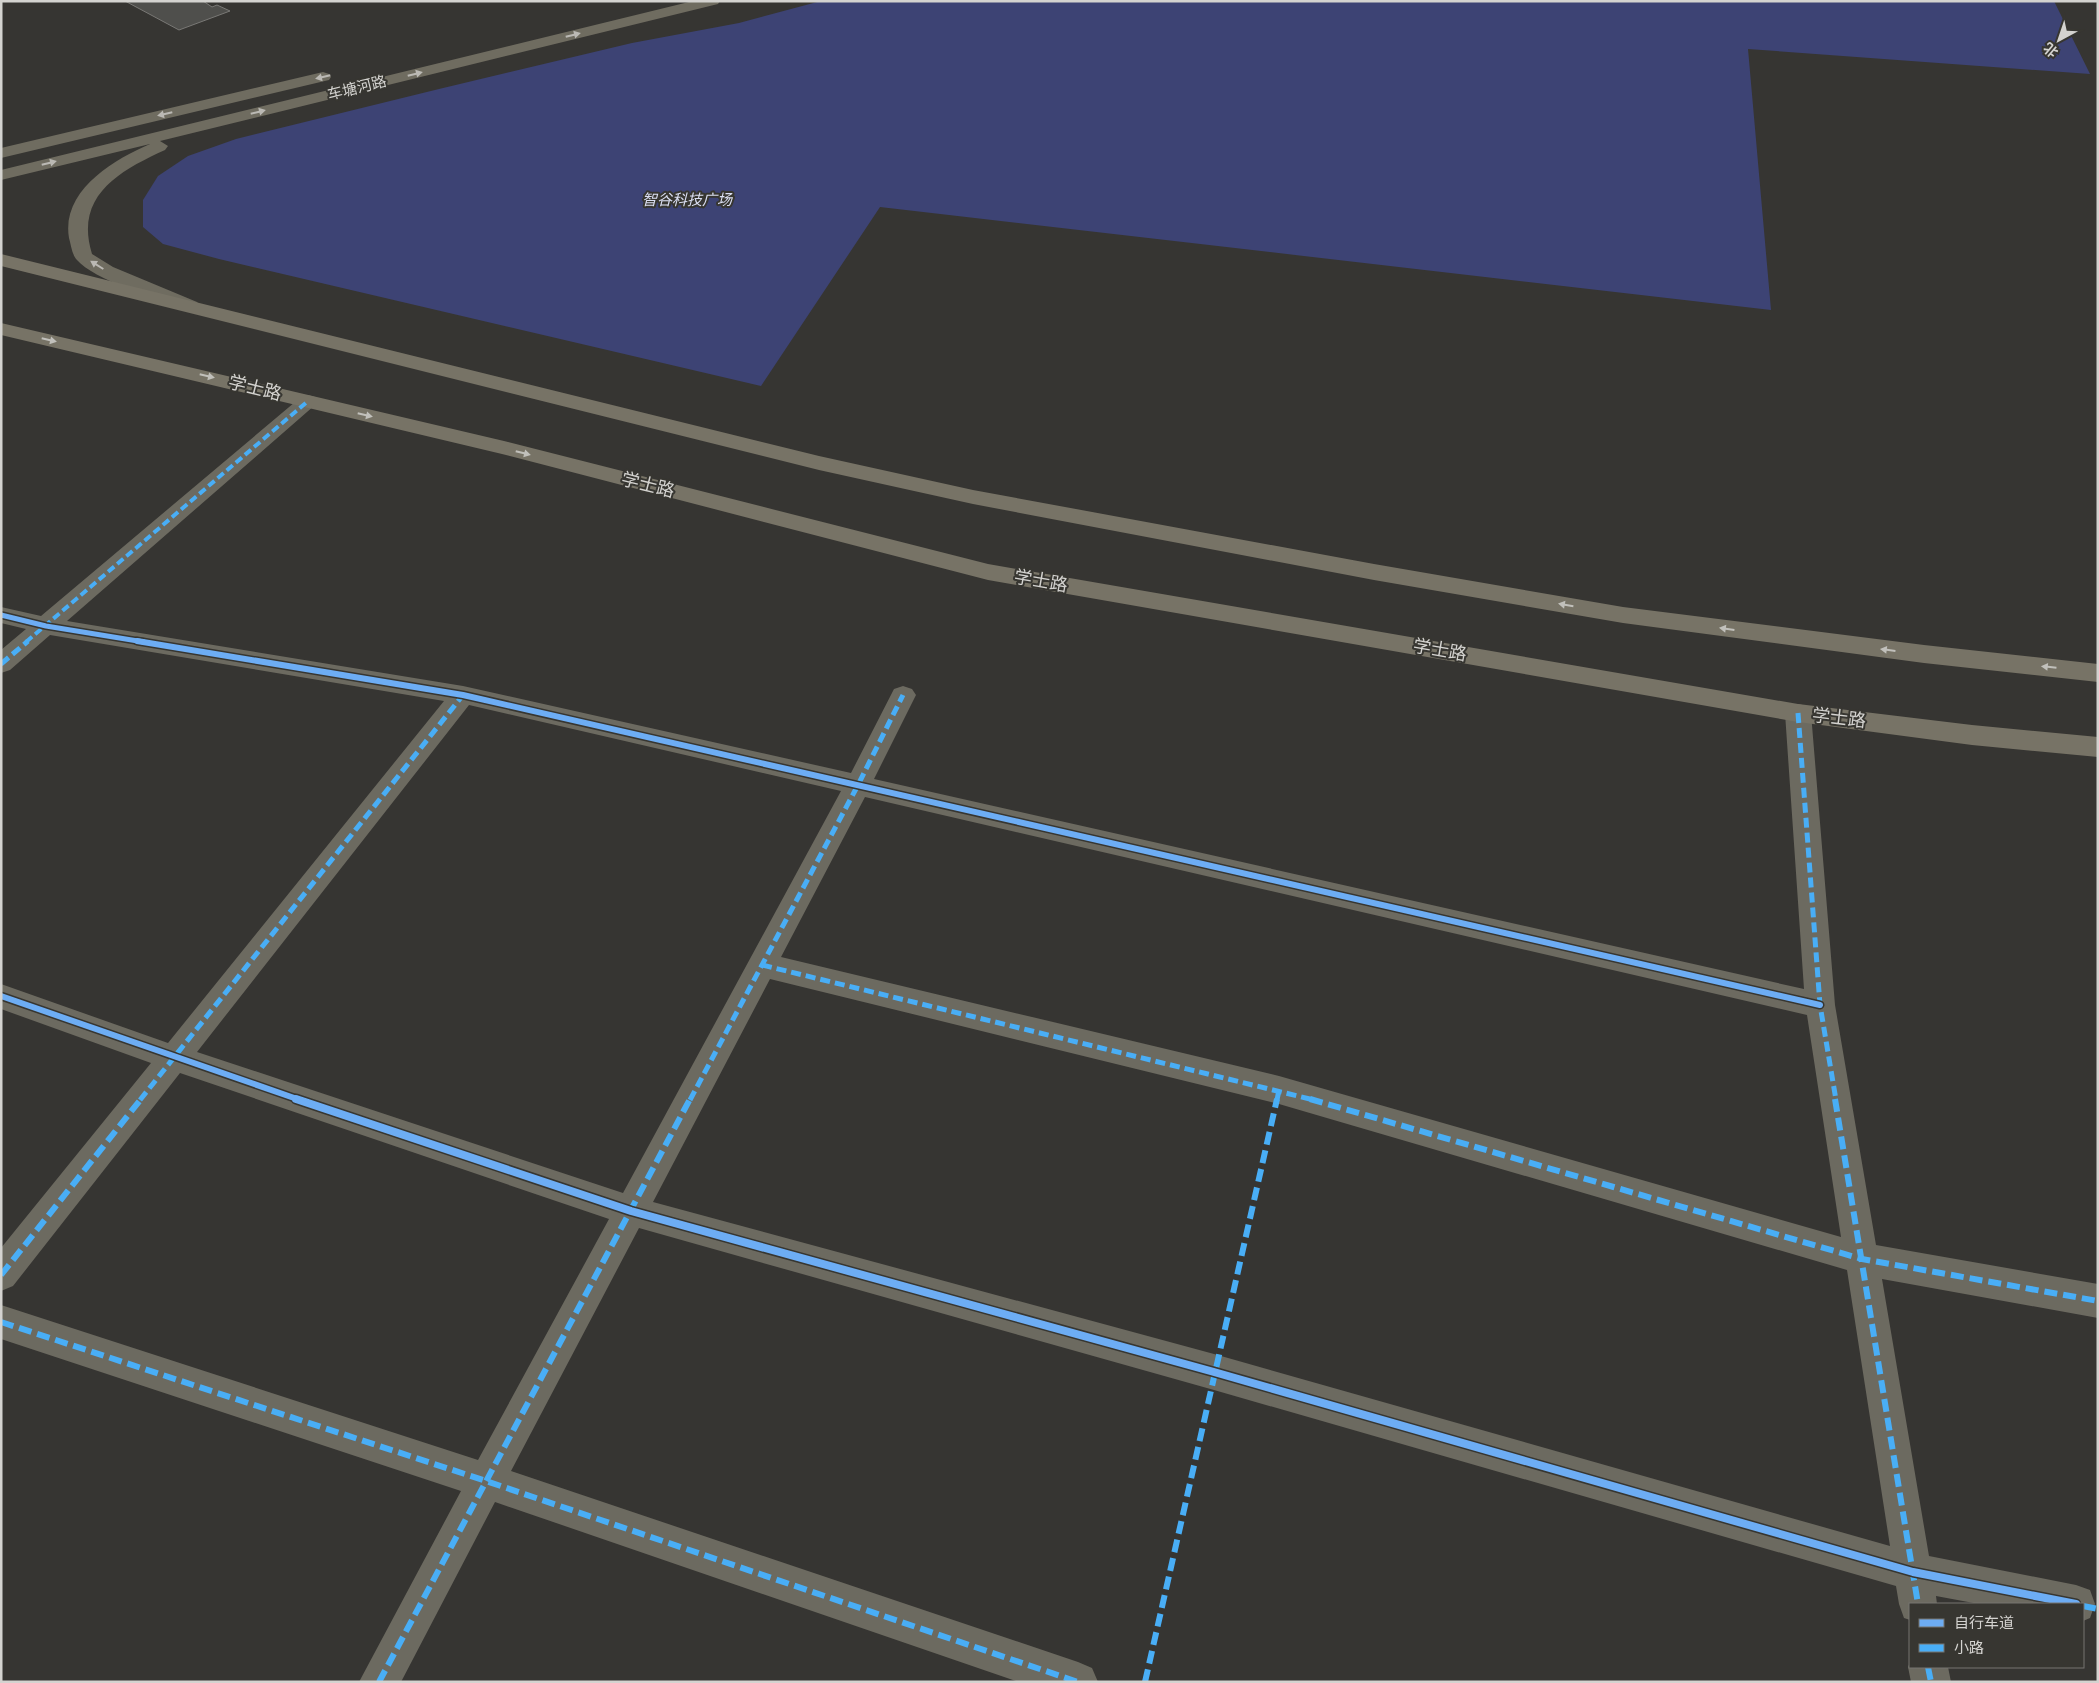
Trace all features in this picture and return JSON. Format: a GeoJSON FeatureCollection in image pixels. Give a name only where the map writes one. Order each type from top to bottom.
{"type":"FeatureCollection","features":[{"type":"Feature","properties":{"kind":"main road","name":"车塘河路"},"geometry":{"type":"LineString","coordinates":[[1,175],[713,1]]}},
{"type":"Feature","properties":{"kind":"main road","name":"车塘河路"},"geometry":{"type":"LineString","coordinates":[[1,153],[334,74]]}},
{"type":"Feature","properties":{"kind":"main road"},"geometry":{"type":"LineString","coordinates":[[190,306],[106,271],[84,257],[78,237],[78,218],[88,194],[114,171],[147,151],[223,121]]}},
{"type":"Feature","properties":{"kind":"main road"},"geometry":{"type":"LineString","coordinates":[[1,144],[93,131]]}},
{"type":"Feature","properties":{"kind":"main road"},"geometry":{"type":"LineString","coordinates":[[1,260],[819,463],[973,497],[1374,572],[1623,615],[1886,650],[2098,672]]}},
{"type":"Feature","properties":{"kind":"main road","name":"学士路"},"geometry":{"type":"LineString","coordinates":[[1,329],[504,448],[988,572],[1798,713],[1972,735],[2098,747]]}},
{"type":"Feature","properties":{"kind":"street"},"geometry":{"type":"LineString","coordinates":[[1,664],[308,401]]}},
{"type":"Feature","properties":{"kind":"street"},"geometry":{"type":"LineString","coordinates":[[1,615],[46,626],[463,695],[1820,1005]]}},
{"type":"Feature","properties":{"kind":"street"},"geometry":{"type":"LineString","coordinates":[[1,1275],[463,695]]}},
{"type":"Feature","properties":{"kind":"street"},"geometry":{"type":"LineString","coordinates":[[379,1682],[858,785],[903,695]]}},
{"type":"Feature","properties":{"kind":"street"},"geometry":{"type":"LineString","coordinates":[[1798,713],[1820,1005],[1915,1588]]}},
{"type":"Feature","properties":{"kind":"street"},"geometry":{"type":"LineString","coordinates":[[762,965],[1279,1090],[1862,1259],[2098,1301]]}},
{"type":"Feature","properties":{"kind":"street"},"geometry":{"type":"LineString","coordinates":[[1,996],[174,1058],[631,1210],[1214,1372],[1915,1588],[2066,1603]]}},
{"type":"Feature","properties":{"kind":"street"},"geometry":{"type":"LineString","coordinates":[[1,1322],[486,1481],[1078,1682]]}},
{"type":"Feature","properties":{"kind":"street"},"geometry":{"type":"LineString","coordinates":[[2084,1606],[2098,1608]]}},
{"type":"Feature","properties":{"kind":"street"},"geometry":{"type":"LineString","coordinates":[[1928,1668],[1930,1682]]}},
{"type":"Feature","properties":{"kind":"green space","name":"智谷科技广场"},"geometry":{"type":"Polygon","coordinates":[[[821,1],[2054,1],[2090,74],[1748,49],[1771,310],[880,207],[761,386],[219,259],[163,244],[143,227],[143,200],[158,176],[188,156],[236,139],[632,43],[739,23],[821,1]]]}},
{"type":"Feature","properties":{"kind":"building"},"geometry":{"type":"Polygon","coordinates":[[[125,1],[203,1],[212,7],[217,5],[230,11],[179,30],[125,1]]]}},
{"type":"Feature","properties":{"kind":"marked path"},"geometry":{"type":"LineString","coordinates":[[1,664],[308,401]]}},
{"type":"Feature","properties":{"kind":"marked path"},"geometry":{"type":"LineString","coordinates":[[1,1275],[463,695]]}},
{"type":"Feature","properties":{"kind":"marked path"},"geometry":{"type":"LineString","coordinates":[[379,1682],[858,785],[903,695]]}},
{"type":"Feature","properties":{"kind":"marked path"},"geometry":{"type":"LineString","coordinates":[[1798,713],[1820,1005],[1918,1603]]}},
{"type":"Feature","properties":{"kind":"marked path"},"geometry":{"type":"LineString","coordinates":[[762,965],[1279,1090],[1862,1259],[2098,1301]]}},
{"type":"Feature","properties":{"kind":"marked path"},"geometry":{"type":"LineString","coordinates":[[1145,1682],[1279,1090]]}},
{"type":"Feature","properties":{"kind":"marked path"},"geometry":{"type":"LineString","coordinates":[[1,1322],[486,1481],[1078,1682]]}},
{"type":"Feature","properties":{"kind":"marked path"},"geometry":{"type":"LineString","coordinates":[[2084,1606],[2098,1609]]}},
{"type":"Feature","properties":{"kind":"marked path"},"geometry":{"type":"LineString","coordinates":[[1928,1668],[1931,1682]]}},
{"type":"Feature","properties":{"kind":"cycle path"},"geometry":{"type":"LineString","coordinates":[[1,615],[46,626],[463,695],[1820,1005]]}},
{"type":"Feature","properties":{"kind":"cycle path"},"geometry":{"type":"LineString","coordinates":[[1,996],[174,1058],[631,1211],[1214,1372],[1913,1572],[2071,1603]]}}]}
